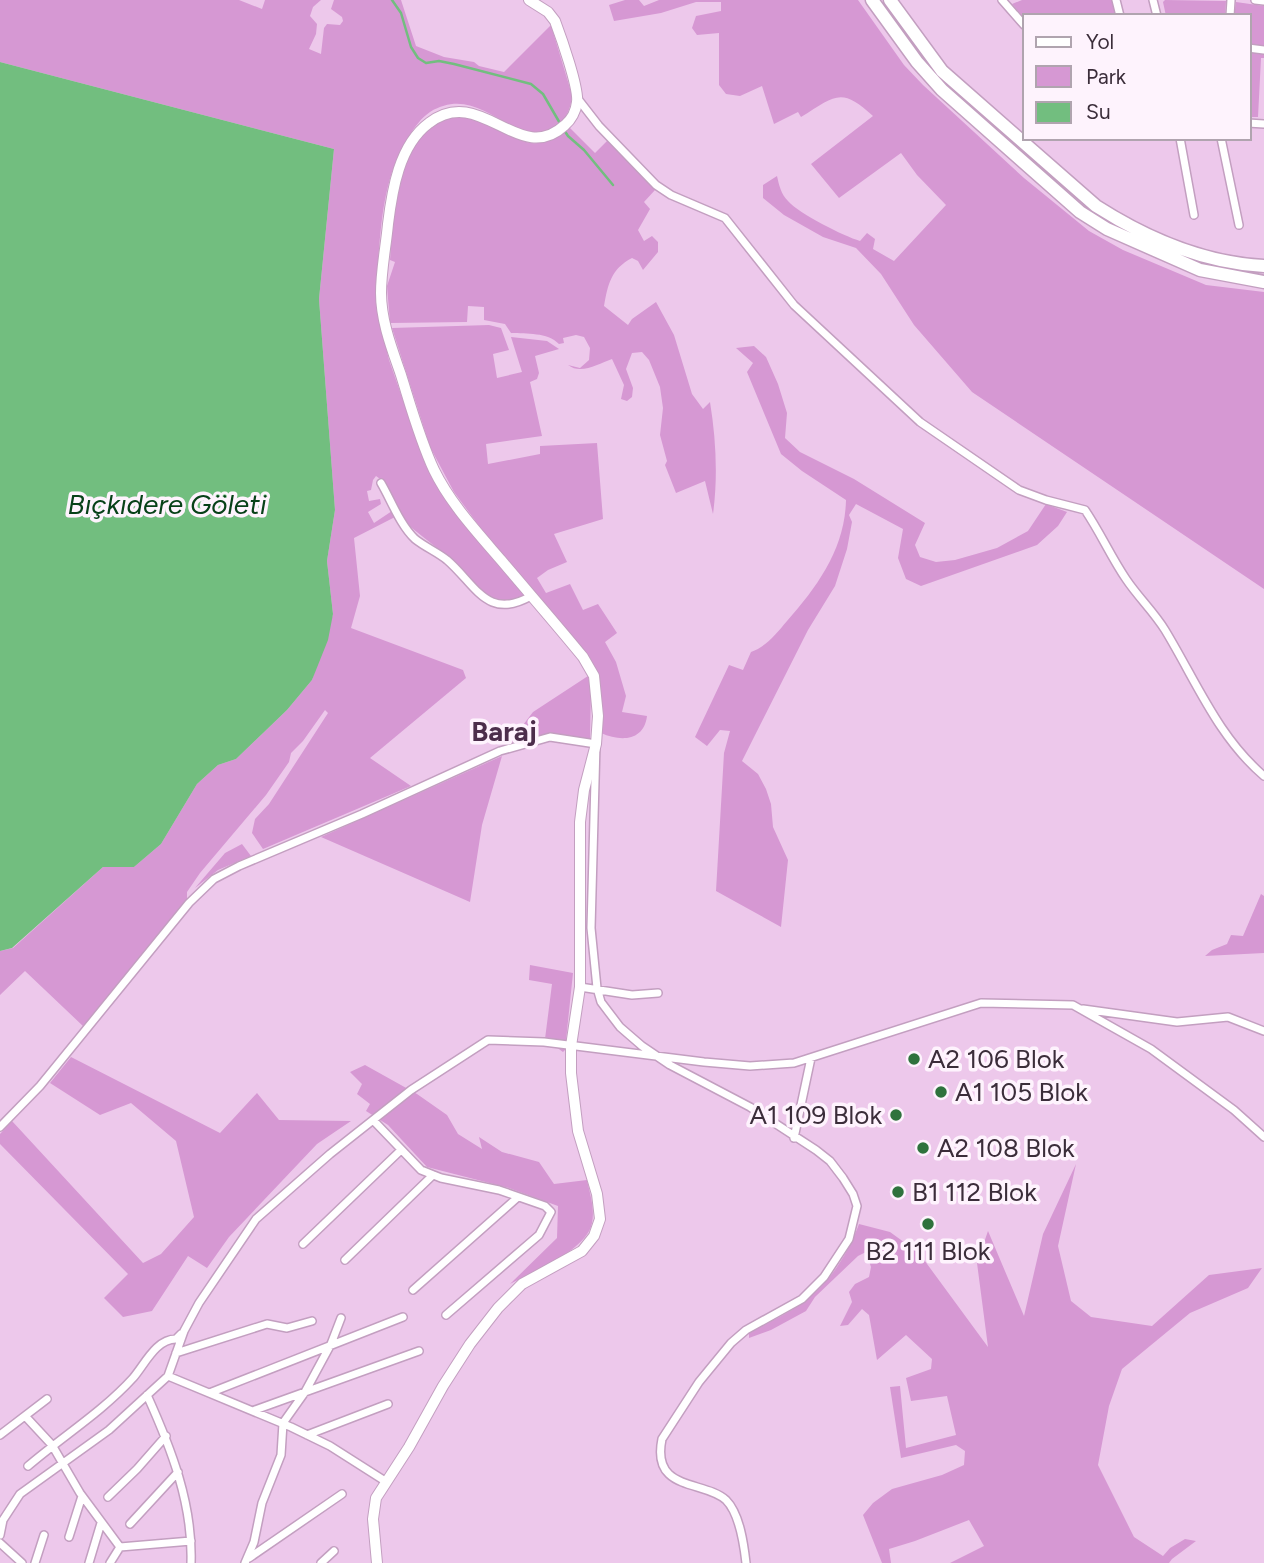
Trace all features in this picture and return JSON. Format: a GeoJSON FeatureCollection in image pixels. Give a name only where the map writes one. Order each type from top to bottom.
{"type":"FeatureCollection","features":[{"type":"Feature","properties":{"kind":"highway"},"geometry":{"type":"LineString","coordinates":[[872,0],[916,62],[942,90],[1087,217],[1123,237],[1200,271],[1264,282]]}},
{"type":"Feature","properties":{"kind":"highway"},"geometry":{"type":"LineString","coordinates":[[890,0],[942,71],[1110,216],[1192,253],[1224,262],[1264,265]]}},
{"type":"Feature","properties":{"kind":"street"},"geometry":{"type":"LineString","coordinates":[[529,0],[548,12],[555,21],[578,99],[599,126],[656,185],[671,195],[725,218],[794,305],[920,422],[1019,490],[1085,510],[1127,581],[1164,628],[1226,735],[1264,776]]}},
{"type":"Feature","properties":{"kind":"street"},"geometry":{"type":"LineString","coordinates":[[995,0],[1004,2],[1023,25]]}},
{"type":"Feature","properties":{"kind":"street"},"geometry":{"type":"LineString","coordinates":[[1255,0],[1264,1]]}},
{"type":"Feature","properties":{"kind":"street"},"geometry":{"type":"LineString","coordinates":[[578,99],[573,115],[566,124],[553,135],[539,139],[526,137],[483,116],[467,112],[442,115],[424,127],[407,152],[394,182],[381,285],[386,326],[412,410],[435,471],[466,519],[583,657],[594,676],[597,705],[591,907],[592,953],[601,1002],[620,1027],[656,1055],[750,1107],[830,1161],[858,1206],[849,1239],[824,1277],[811,1291],[789,1307],[746,1330],[716,1359],[667,1429],[660,1449],[666,1469],[681,1483],[725,1500],[738,1528],[746,1563]]}},
{"type":"Feature","properties":{"kind":"street"},"geometry":{"type":"LineString","coordinates":[[1180,140],[1194,215]]}},
{"type":"Feature","properties":{"kind":"street"},"geometry":{"type":"LineString","coordinates":[[1221,140],[1239,225]]}},
{"type":"Feature","properties":{"kind":"street"},"geometry":{"type":"LineString","coordinates":[[381,482],[412,536],[446,559],[478,594],[489,601],[510,605],[531,596]]}},
{"type":"Feature","properties":{"kind":"street"},"geometry":{"type":"LineString","coordinates":[[0,1127],[40,1086],[189,903],[214,879],[500,751],[550,737],[596,744]]}},
{"type":"Feature","properties":{"kind":"street"},"geometry":{"type":"LineString","coordinates":[[377,1563],[374,1507],[376,1498],[470,1344],[498,1308],[522,1284],[582,1251],[594,1236],[600,1219],[575,1115],[571,1046],[580,987],[579,822],[596,744]]}},
{"type":"Feature","properties":{"kind":"street"},"geometry":{"type":"LineString","coordinates":[[580,987],[632,995],[658,993]]}},
{"type":"Feature","properties":{"kind":"street"},"geometry":{"type":"LineString","coordinates":[[28,1466],[111,1402],[158,1346],[169,1339],[176,1339],[184,1331],[256,1219],[330,1154],[411,1090],[488,1040],[544,1042],[750,1066],[794,1063],[981,1003],[1073,1005],[1151,1049],[1234,1110],[1264,1137]]}},
{"type":"Feature","properties":{"kind":"street"},"geometry":{"type":"LineString","coordinates":[[1079,1008],[1177,1022],[1228,1017],[1264,1031]]}},
{"type":"Feature","properties":{"kind":"street"},"geometry":{"type":"LineString","coordinates":[[794,1138],[811,1058]]}},
{"type":"Feature","properties":{"kind":"street"},"geometry":{"type":"LineString","coordinates":[[373,1120],[421,1170],[518,1197],[545,1206],[551,1212],[539,1235],[446,1315]]}},
{"type":"Feature","properties":{"kind":"street"},"geometry":{"type":"LineString","coordinates":[[303,1244],[401,1150]]}},
{"type":"Feature","properties":{"kind":"street"},"geometry":{"type":"LineString","coordinates":[[345,1260],[433,1175]]}},
{"type":"Feature","properties":{"kind":"street"},"geometry":{"type":"LineString","coordinates":[[413,1290],[518,1197]]}},
{"type":"Feature","properties":{"kind":"street"},"geometry":{"type":"LineString","coordinates":[[211,1393],[403,1317]]}},
{"type":"Feature","properties":{"kind":"street"},"geometry":{"type":"LineString","coordinates":[[246,1561],[254,1542],[262,1503],[281,1455],[283,1423],[305,1392],[331,1344],[341,1318]]}},
{"type":"Feature","properties":{"kind":"street"},"geometry":{"type":"LineString","coordinates":[[176,1353],[267,1324],[286,1328],[312,1321]]}},
{"type":"Feature","properties":{"kind":"street"},"geometry":{"type":"LineString","coordinates":[[0,1535],[4,1521],[20,1494],[109,1430],[168,1376],[184,1331]]}},
{"type":"Feature","properties":{"kind":"street"},"geometry":{"type":"LineString","coordinates":[[255,1411],[419,1351]]}},
{"type":"Feature","properties":{"kind":"street"},"geometry":{"type":"LineString","coordinates":[[168,1376],[283,1423],[330,1447],[385,1481]]}},
{"type":"Feature","properties":{"kind":"street"},"geometry":{"type":"LineString","coordinates":[[147,1395],[166,1436],[178,1472],[191,1541],[191,1563]]}},
{"type":"Feature","properties":{"kind":"street"},"geometry":{"type":"LineString","coordinates":[[0,1436],[47,1399]]}},
{"type":"Feature","properties":{"kind":"street"},"geometry":{"type":"LineString","coordinates":[[307,1435],[388,1404]]}},
{"type":"Feature","properties":{"kind":"street"},"geometry":{"type":"LineString","coordinates":[[26,1417],[52,1446],[82,1496],[120,1547]]}},
{"type":"Feature","properties":{"kind":"street"},"geometry":{"type":"LineString","coordinates":[[108,1497],[166,1436]]}},
{"type":"Feature","properties":{"kind":"street"},"geometry":{"type":"LineString","coordinates":[[130,1524],[178,1472]]}},
{"type":"Feature","properties":{"kind":"street"},"geometry":{"type":"LineString","coordinates":[[246,1561],[342,1494]]}},
{"type":"Feature","properties":{"kind":"street"},"geometry":{"type":"LineString","coordinates":[[69,1536],[82,1496]]}},
{"type":"Feature","properties":{"kind":"street"},"geometry":{"type":"LineString","coordinates":[[89,1563],[101,1523]]}},
{"type":"Feature","properties":{"kind":"street"},"geometry":{"type":"LineString","coordinates":[[35,1563],[44,1535]]}},
{"type":"Feature","properties":{"kind":"street"},"geometry":{"type":"LineString","coordinates":[[120,1547],[191,1541]]}},
{"type":"Feature","properties":{"kind":"street"},"geometry":{"type":"LineString","coordinates":[[0,1542],[22,1563]]}},
{"type":"Feature","properties":{"kind":"street"},"geometry":{"type":"LineString","coordinates":[[110,1563],[120,1547]]}},
{"type":"Feature","properties":{"kind":"street"},"geometry":{"type":"LineString","coordinates":[[321,1563],[334,1551]]}},
{"type":"Feature","properties":{"kind":"green space"},"geometry":{"type":"Polygon","coordinates":[[[0,0],[239,0],[262,9],[265,0],[321,0],[313,7],[310,16],[317,24],[309,49],[321,54],[324,28],[327,24],[340,25],[343,21],[342,17],[331,9],[334,0],[401,0],[416,46],[444,57],[474,62],[479,66],[504,72],[551,25],[572,95],[568,111],[560,124],[547,132],[539,133],[517,128],[470,106],[444,106],[430,112],[416,126],[399,153],[387,190],[381,228],[376,304],[389,360],[426,466],[456,514],[525,595],[509,602],[490,599],[442,552],[408,525],[383,481],[376,476],[371,490],[367,491],[369,501],[380,499],[381,504],[368,512],[374,523],[392,511],[395,517],[354,538],[360,596],[351,628],[463,670],[466,678],[370,758],[411,786],[263,849],[252,833],[255,819],[269,804],[328,713],[325,710],[291,753],[289,762],[266,795],[200,873],[187,892],[187,899],[84,1027],[25,971],[0,995],[0,951],[13,948],[103,867],[134,867],[161,844],[197,784],[218,765],[236,759],[287,710],[312,680],[333,614],[327,561],[335,510],[319,299],[334,149],[0,62],[0,0]]]}},
{"type":"Feature","properties":{"kind":"green space"},"geometry":{"type":"Polygon","coordinates":[[[625,0],[639,0],[644,6],[659,0],[858,0],[904,65],[923,85],[1024,178],[1089,231],[1123,250],[1206,285],[1264,292],[1264,589],[972,392],[914,325],[881,274],[856,248],[823,237],[784,215],[763,198],[763,185],[777,176],[788,201],[802,212],[860,241],[867,233],[875,239],[873,249],[894,261],[946,205],[917,175],[901,153],[839,198],[811,164],[873,116],[853,101],[838,97],[801,117],[798,112],[774,124],[762,86],[740,96],[726,94],[719,85],[719,33],[697,35],[692,28],[696,16],[721,11],[721,2],[696,2],[661,13],[614,21],[609,5],[625,0]]]}},
{"type":"Feature","properties":{"kind":"green space"},"geometry":{"type":"Polygon","coordinates":[[[1022,0],[1113,0],[1116,14],[1023,14],[1023,17],[1012,4],[1022,0]]]}},
{"type":"Feature","properties":{"kind":"green space"},"geometry":{"type":"Polygon","coordinates":[[[1226,1],[1225,14],[1166,14],[1163,2],[1226,1]]]}},
{"type":"Feature","properties":{"kind":"green space"},"geometry":{"type":"Polygon","coordinates":[[[1236,2],[1264,6],[1264,47],[1250,44],[1250,14],[1234,14],[1236,2]]]}},
{"type":"Feature","properties":{"kind":"green space"},"geometry":{"type":"Polygon","coordinates":[[[1250,50],[1264,52],[1264,58],[1261,58],[1258,117],[1250,117],[1250,50]]]}},
{"type":"Feature","properties":{"kind":"green space"},"geometry":{"type":"Polygon","coordinates":[[[453,116],[480,119],[524,141],[534,143],[555,137],[569,127],[595,153],[608,140],[655,190],[644,202],[650,209],[638,230],[644,241],[652,236],[658,242],[658,252],[643,270],[638,261],[632,258],[619,267],[609,284],[604,306],[628,325],[656,302],[674,335],[692,394],[703,409],[710,402],[716,458],[713,514],[705,481],[676,493],[665,465],[667,461],[660,435],[663,408],[660,387],[649,360],[642,352],[632,353],[626,369],[633,388],[632,397],[627,401],[621,399],[624,385],[612,359],[584,369],[573,368],[568,365],[580,368],[589,360],[590,348],[584,337],[576,335],[563,338],[564,343],[559,344],[543,336],[511,333],[505,324],[484,320],[484,307],[468,306],[467,322],[390,323],[387,286],[395,262],[390,260],[393,227],[405,168],[421,136],[432,125],[453,116]]]}},
{"type":"Feature","properties":{"kind":"green space"},"geometry":{"type":"Polygon","coordinates":[[[489,325],[501,328],[509,350],[493,354],[497,378],[522,372],[511,337],[547,341],[559,349],[535,356],[539,373],[537,379],[530,382],[542,436],[486,444],[488,464],[540,454],[540,446],[597,443],[603,519],[554,534],[567,562],[537,578],[546,593],[570,584],[583,610],[598,604],[617,633],[605,642],[616,662],[626,696],[622,712],[647,716],[645,724],[636,735],[616,738],[601,733],[599,685],[590,658],[488,538],[454,492],[430,447],[392,328],[489,325]]]}},
{"type":"Feature","properties":{"kind":"green space"},"geometry":{"type":"Polygon","coordinates":[[[754,346],[766,357],[778,384],[787,413],[785,438],[800,452],[854,479],[925,523],[915,545],[920,557],[936,562],[955,560],[997,548],[1028,531],[1046,504],[1067,512],[1058,526],[1037,545],[921,586],[906,579],[898,558],[903,529],[856,504],[849,515],[852,522],[847,549],[835,586],[808,630],[742,761],[758,774],[766,789],[771,804],[773,827],[788,860],[781,927],[716,891],[724,753],[730,731],[720,730],[707,746],[695,737],[729,665],[743,670],[751,652],[775,635],[819,580],[841,534],[846,500],[781,454],[747,372],[753,363],[736,348],[754,346]]]}},
{"type":"Feature","properties":{"kind":"green space"},"geometry":{"type":"Polygon","coordinates":[[[588,676],[591,688],[590,739],[550,735],[510,742],[533,712],[588,676]]]}},
{"type":"Feature","properties":{"kind":"green space"},"geometry":{"type":"Polygon","coordinates":[[[502,756],[482,825],[470,902],[321,837],[502,756]]]}},
{"type":"Feature","properties":{"kind":"green space"},"geometry":{"type":"Polygon","coordinates":[[[242,844],[251,856],[218,870],[195,888],[225,853],[242,844]]]}},
{"type":"Feature","properties":{"kind":"green space"},"geometry":{"type":"Polygon","coordinates":[[[1261,894],[1264,896],[1264,953],[1205,956],[1227,944],[1231,935],[1243,936],[1261,894]]]}},
{"type":"Feature","properties":{"kind":"green space"},"geometry":{"type":"Polygon","coordinates":[[[530,965],[573,973],[563,1052],[545,1039],[552,984],[529,980],[530,965]]]}},
{"type":"Feature","properties":{"kind":"green space"},"geometry":{"type":"Polygon","coordinates":[[[71,1057],[220,1133],[257,1093],[279,1120],[351,1121],[317,1144],[229,1237],[207,1268],[188,1256],[152,1311],[123,1317],[104,1298],[128,1274],[0,1144],[0,1134],[12,1121],[143,1263],[161,1254],[194,1217],[176,1141],[131,1103],[100,1115],[50,1083],[71,1057]]]}},
{"type":"Feature","properties":{"kind":"green space"},"geometry":{"type":"Polygon","coordinates":[[[365,1065],[417,1094],[447,1115],[458,1134],[482,1149],[479,1137],[502,1152],[539,1162],[554,1184],[587,1180],[593,1212],[588,1233],[558,1259],[510,1284],[557,1238],[558,1206],[509,1188],[427,1167],[388,1125],[366,1111],[370,1104],[357,1094],[362,1084],[350,1072],[365,1065]]]}},
{"type":"Feature","properties":{"kind":"green space"},"geometry":{"type":"Polygon","coordinates":[[[1076,1164],[1058,1246],[1071,1301],[1091,1317],[1152,1326],[1209,1275],[1262,1268],[1248,1288],[1190,1313],[1122,1369],[1109,1406],[1098,1465],[1134,1537],[1163,1556],[1185,1539],[1196,1541],[1169,1563],[950,1563],[984,1546],[969,1520],[889,1549],[891,1563],[882,1563],[863,1515],[873,1503],[892,1489],[942,1475],[964,1465],[965,1451],[956,1445],[901,1458],[890,1387],[900,1386],[906,1448],[956,1435],[947,1396],[911,1401],[906,1378],[931,1369],[932,1359],[906,1335],[877,1360],[869,1315],[862,1309],[848,1325],[840,1326],[852,1302],[849,1292],[855,1284],[869,1277],[871,1267],[866,1252],[858,1256],[815,1297],[806,1311],[771,1330],[749,1338],[749,1333],[796,1307],[821,1287],[843,1257],[859,1224],[890,1232],[919,1253],[988,1347],[977,1263],[988,1231],[1024,1316],[1043,1234],[1076,1164]]]}},
{"type":"Feature","properties":{"kind":"water","name":"Bıçkıdere Göleti"},"geometry":{"type":"Polygon","coordinates":[[[0,62],[334,149],[319,299],[335,510],[327,561],[333,614],[328,640],[312,680],[287,710],[236,759],[218,765],[197,784],[161,844],[134,867],[103,867],[12,948],[0,951],[0,62]]]}},
{"type":"Feature","properties":{"kind":"waterway"},"geometry":{"type":"LineString","coordinates":[[392,0],[401,13],[411,47],[418,58],[426,63],[439,61],[531,84],[543,94],[561,125]]}},
{"type":"Feature","properties":{"kind":"waterway"},"geometry":{"type":"LineString","coordinates":[[564,130],[613,185]]}},
{"type":"Feature","properties":{"kind":"place","name":"A2 106 Blok"},"geometry":{"type":"Point","coordinates":[914,1059]}},
{"type":"Feature","properties":{"kind":"place","name":"A1 105 Blok"},"geometry":{"type":"Point","coordinates":[941,1092]}},
{"type":"Feature","properties":{"kind":"place","name":"A1 109 Blok"},"geometry":{"type":"Point","coordinates":[896,1115]}},
{"type":"Feature","properties":{"kind":"place","name":"A2 108 Blok"},"geometry":{"type":"Point","coordinates":[923,1148]}},
{"type":"Feature","properties":{"kind":"place","name":"B1 112 Blok"},"geometry":{"type":"Point","coordinates":[898,1192]}},
{"type":"Feature","properties":{"kind":"place","name":"B2 111 Blok"},"geometry":{"type":"Point","coordinates":[928,1224]}},
{"type":"Feature","properties":{"kind":"district","name":"Baraj"},"geometry":{"type":"Point","coordinates":[504,731]}}]}
